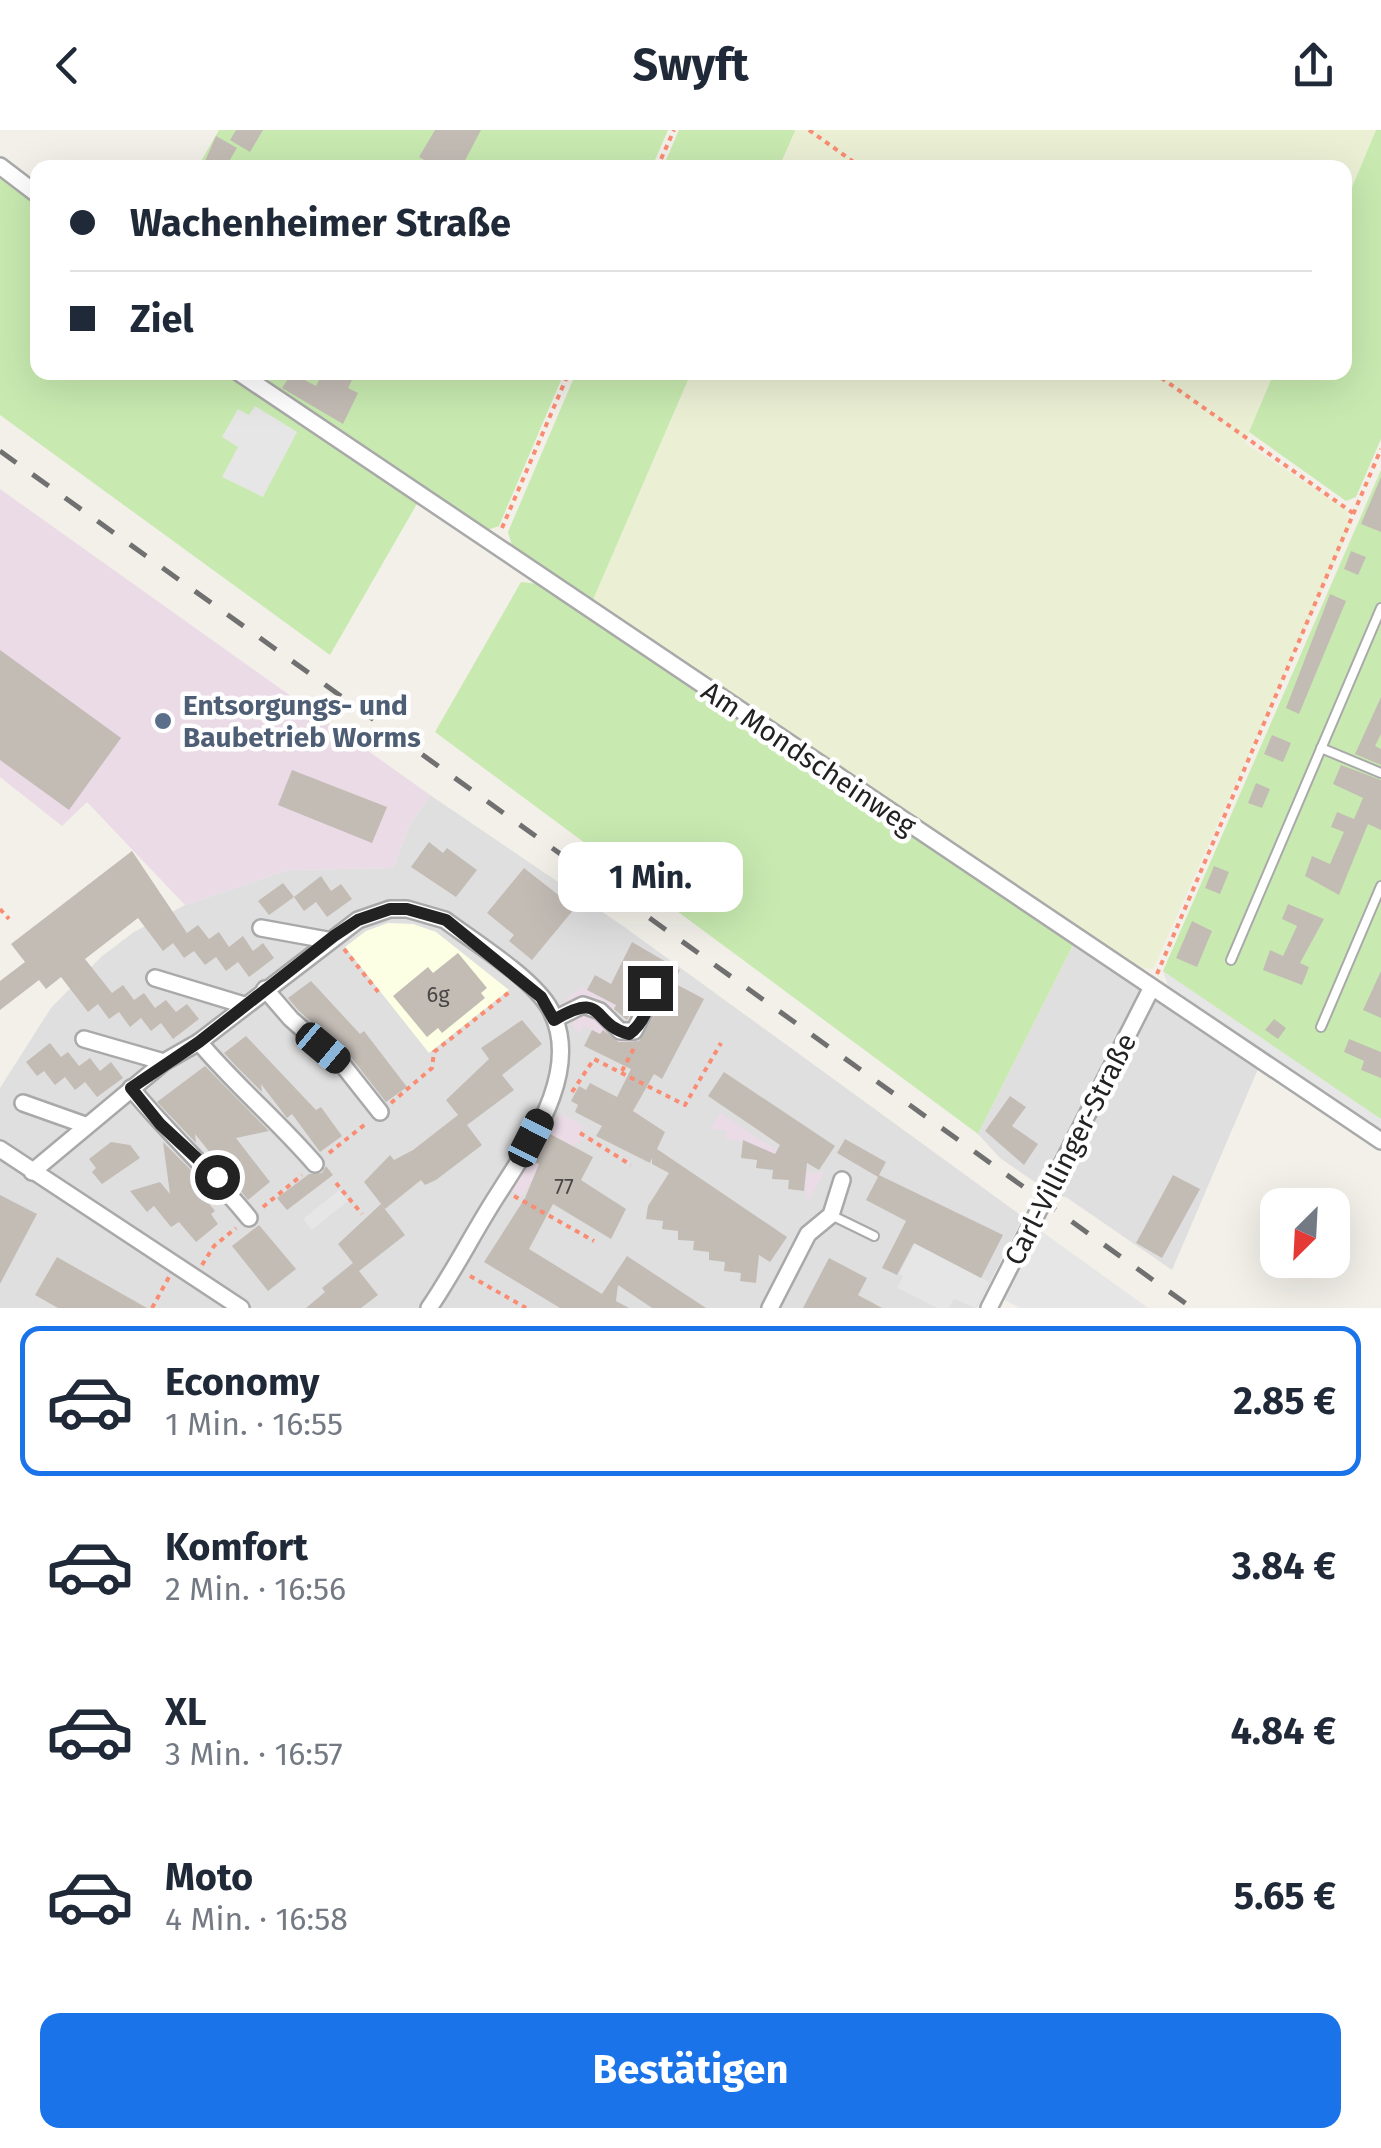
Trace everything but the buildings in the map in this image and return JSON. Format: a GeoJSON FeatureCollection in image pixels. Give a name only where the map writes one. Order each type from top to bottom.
{"type":"FeatureCollection","features":[{"type":"Feature","properties":{"kind":"street"},"geometry":{"type":"LineString","coordinates":[[0,166],[30,189]]}},
{"type":"Feature","properties":{"kind":"street","name":"Am Mondscheinweg"},"geometry":{"type":"LineString","coordinates":[[250,380],[1381,1142]]}},
{"type":"Feature","properties":{"kind":"street"},"geometry":{"type":"LineString","coordinates":[[32,1172],[85,1124],[164,1062],[199,1042],[330,938],[358,920],[390,909],[429,914],[446,920],[546,1003],[560,1049],[554,1090],[514,1173],[500,1190],[458,1268],[429,1308]]}},
{"type":"Feature","properties":{"kind":"street"},"geometry":{"type":"LineString","coordinates":[[260,928],[330,938]]}},
{"type":"Feature","properties":{"kind":"street"},"geometry":{"type":"LineString","coordinates":[[155,978],[244,1005]]}},
{"type":"Feature","properties":{"kind":"street"},"geometry":{"type":"LineString","coordinates":[[554,1020],[576,1008],[590,1006],[600,1011],[611,1026],[629,1034],[637,1028],[651,998],[650,988],[638,979]]}},
{"type":"Feature","properties":{"kind":"street"},"geometry":{"type":"LineString","coordinates":[[265,988],[290,1019],[342,1064],[380,1112]]}},
{"type":"Feature","properties":{"kind":"street","name":"Carl-Villinger-Straße"},"geometry":{"type":"LineString","coordinates":[[989,1308],[1021,1252],[1151,989]]}},
{"type":"Feature","properties":{"kind":"street"},"geometry":{"type":"LineString","coordinates":[[84,1039],[164,1062]]}},
{"type":"Feature","properties":{"kind":"street"},"geometry":{"type":"LineString","coordinates":[[199,1042],[224,1072],[277,1119],[314,1164]]}},
{"type":"Feature","properties":{"kind":"street"},"geometry":{"type":"LineString","coordinates":[[131,1088],[160,1124],[217,1177],[249,1218]]}},
{"type":"Feature","properties":{"kind":"street"},"geometry":{"type":"LineString","coordinates":[[23,1103],[31,1110],[85,1124]]}},
{"type":"Feature","properties":{"kind":"street"},"geometry":{"type":"LineString","coordinates":[[0,1149],[241,1308]]}},
{"type":"Feature","properties":{"kind":"street"},"geometry":{"type":"LineString","coordinates":[[770,1308],[808,1234],[831,1215],[834,1194],[842,1180]]}},
{"type":"Feature","properties":{"kind":"lane"},"geometry":{"type":"LineString","coordinates":[[1231,960],[1381,608]]}},
{"type":"Feature","properties":{"kind":"lane"},"geometry":{"type":"LineString","coordinates":[[1322,748],[1381,773]]}},
{"type":"Feature","properties":{"kind":"lane"},"geometry":{"type":"LineString","coordinates":[[1321,1026],[1381,886]]}},
{"type":"Feature","properties":{"kind":"lane"},"geometry":{"type":"LineString","coordinates":[[831,1215],[874,1236]]}},
{"type":"Feature","properties":{"kind":"path"},"geometry":{"type":"LineString","coordinates":[[661,160],[674,130]]}},
{"type":"Feature","properties":{"kind":"path"},"geometry":{"type":"LineString","coordinates":[[809,130],[851,160]]}},
{"type":"Feature","properties":{"kind":"path"},"geometry":{"type":"LineString","coordinates":[[494,546],[566,380]]}},
{"type":"Feature","properties":{"kind":"path"},"geometry":{"type":"LineString","coordinates":[[1165,380],[1352,512]]}},
{"type":"Feature","properties":{"kind":"path"},"geometry":{"type":"LineString","coordinates":[[1151,989],[1381,449]]}},
{"type":"Feature","properties":{"kind":"path"},"geometry":{"type":"LineString","coordinates":[[0,909],[9,919]]}},
{"type":"Feature","properties":{"kind":"path"},"geometry":{"type":"LineString","coordinates":[[330,938],[378,992]]}},
{"type":"Feature","properties":{"kind":"path"},"geometry":{"type":"LineString","coordinates":[[194,1277],[214,1246],[432,1068],[434,1052],[523,981]]}},
{"type":"Feature","properties":{"kind":"path"},"geometry":{"type":"LineString","coordinates":[[569,1098],[594,1059],[685,1104],[721,1043]]}},
{"type":"Feature","properties":{"kind":"path"},"geometry":{"type":"LineString","coordinates":[[580,1133],[631,1165]]}},
{"type":"Feature","properties":{"kind":"path"},"geometry":{"type":"LineString","coordinates":[[336,1182],[362,1214]]}},
{"type":"Feature","properties":{"kind":"path"},"geometry":{"type":"LineString","coordinates":[[500,1190],[594,1241]]}},
{"type":"Feature","properties":{"kind":"path"},"geometry":{"type":"LineString","coordinates":[[152,1308],[176,1266]]}},
{"type":"Feature","properties":{"kind":"path"},"geometry":{"type":"LineString","coordinates":[[458,1268],[526,1308]]}},
{"type":"Feature","properties":{"kind":"shaded area"},"geometry":{"type":"Polygon","coordinates":[[[794,130],[1376,130],[1352,187],[1352,160],[782,160],[794,130]]]}},
{"type":"Feature","properties":{"kind":"shaded area"},"geometry":{"type":"Polygon","coordinates":[[[688,380],[1271,380],[1245,443],[1347,510],[1351,526],[1153,969],[1133,967],[592,602],[688,380]]]}},
{"type":"Feature","properties":{"kind":"shaded area"},"geometry":{"type":"Polygon","coordinates":[[[255,406],[297,432],[263,497],[222,477],[238,447],[222,437],[238,409],[249,415],[255,406]]]}},
{"type":"Feature","properties":{"kind":"shaded area","name":"Entsorgungs- und Baubetrieb Worms"},"geometry":{"type":"Polygon","coordinates":[[[0,489],[430,795],[409,825],[393,868],[288,870],[185,905],[87,802],[62,826],[0,777],[0,489]]]}},
{"type":"Feature","properties":{"kind":"shaded area"},"geometry":{"type":"Polygon","coordinates":[[[430,795],[623,926],[1023,1217],[977,1308],[0,1308],[0,1088],[51,1008],[101,957],[134,932],[185,905],[288,870],[393,868],[409,825],[430,795]]]}},
{"type":"Feature","properties":{"kind":"shaded area"},"geometry":{"type":"Polygon","coordinates":[[[388,923],[413,924],[436,932],[509,990],[429,1053],[345,947],[366,931],[388,923]]]}},
{"type":"Feature","properties":{"kind":"shaded area"},"geometry":{"type":"Polygon","coordinates":[[[1073,945],[1258,1069],[1172,1270],[1066,1197],[1055,1196],[1000,1158],[978,1134],[1073,945]]]}},
{"type":"Feature","properties":{"kind":"shaded area"},"geometry":{"type":"Polygon","coordinates":[[[639,963],[667,982],[630,1051],[584,1026],[580,1032],[575,1030],[563,1002],[582,987],[616,1005],[611,1015],[626,1023],[628,1019],[633,1021],[644,1002],[641,994],[626,986],[639,963]]]}},
{"type":"Feature","properties":{"kind":"shaded area"},"geometry":{"type":"Polygon","coordinates":[[[1163,971],[1381,1119],[1381,1135],[1171,994],[1163,971]]]}},
{"type":"Feature","properties":{"kind":"shaded area"},"geometry":{"type":"Polygon","coordinates":[[[720,1113],[812,1174],[825,1171],[808,1201],[805,1182],[789,1180],[789,1172],[758,1151],[742,1149],[742,1141],[726,1139],[727,1131],[711,1129],[720,1113]]]}},
{"type":"Feature","properties":{"kind":"shaded area"},"geometry":{"type":"Polygon","coordinates":[[[560,1114],[583,1125],[582,1140],[573,1146],[550,1134],[560,1114]]]}},
{"type":"Feature","properties":{"kind":"shaded area"},"geometry":{"type":"Polygon","coordinates":[[[529,1159],[561,1176],[552,1195],[530,1183],[522,1197],[512,1191],[529,1159]]]}},
{"type":"Feature","properties":{"kind":"shaded area"},"geometry":{"type":"Polygon","coordinates":[[[339,1190],[348,1201],[312,1230],[303,1219],[339,1190]]]}},
{"type":"Feature","properties":{"kind":"shaded area"},"geometry":{"type":"Polygon","coordinates":[[[1037,1228],[1148,1308],[1020,1308],[1001,1298],[1037,1228]]]}},
{"type":"Feature","properties":{"kind":"shaded area"},"geometry":{"type":"Polygon","coordinates":[[[915,1244],[989,1282],[976,1308],[954,1299],[949,1308],[937,1308],[897,1288],[903,1276],[899,1273],[915,1244]]]}},
{"type":"Feature","properties":{"kind":"green space"},"geometry":{"type":"Polygon","coordinates":[[[219,130],[668,130],[655,160],[202,160],[219,130]]]}},
{"type":"Feature","properties":{"kind":"green space"},"geometry":{"type":"Polygon","coordinates":[[[679,130],[795,131],[782,160],[666,160],[679,130]]]}},
{"type":"Feature","properties":{"kind":"green space"},"geometry":{"type":"Polygon","coordinates":[[[1376,130],[1381,130],[1381,439],[1356,497],[1346,501],[1249,432],[1271,380],[1352,380],[1352,187],[1376,130]]]}},
{"type":"Feature","properties":{"kind":"green space"},"geometry":{"type":"Polygon","coordinates":[[[0,177],[30,200],[30,380],[236,380],[418,502],[330,655],[0,415],[0,177]]]}},
{"type":"Feature","properties":{"kind":"green space"},"geometry":{"type":"Polygon","coordinates":[[[262,380],[561,380],[499,526],[485,531],[262,380]]]}},
{"type":"Feature","properties":{"kind":"green space"},"geometry":{"type":"Polygon","coordinates":[[[573,380],[688,380],[592,602],[513,549],[508,532],[573,380]]]}},
{"type":"Feature","properties":{"kind":"green space"},"geometry":{"type":"Polygon","coordinates":[[[1381,470],[1381,1135],[1163,971],[1381,470]]]}},
{"type":"Feature","properties":{"kind":"green space"},"geometry":{"type":"Polygon","coordinates":[[[521,582],[539,584],[1073,945],[978,1134],[435,732],[521,582]]]}},
{"type":"Feature","properties":{"kind":"railway"},"geometry":{"type":"LineString","coordinates":[[0,451],[1192,1308]]}},
{"type":"Feature","properties":{"kind":"place","name":"Entsorgungs- und Baubetrieb Worms"},"geometry":{"type":"Point","coordinates":[163,721]}},
{"type":"Feature","properties":{"kind":"route"},"geometry":{"type":"LineString","coordinates":[[217,1177],[160,1124],[131,1088],[164,1062],[199,1042],[304,957],[374,912],[407,909],[446,920],[541,997],[554,1020],[583,1005],[590,1006],[604,1014],[611,1026],[629,1034],[637,1028],[651,998],[650,988]]}}]}
